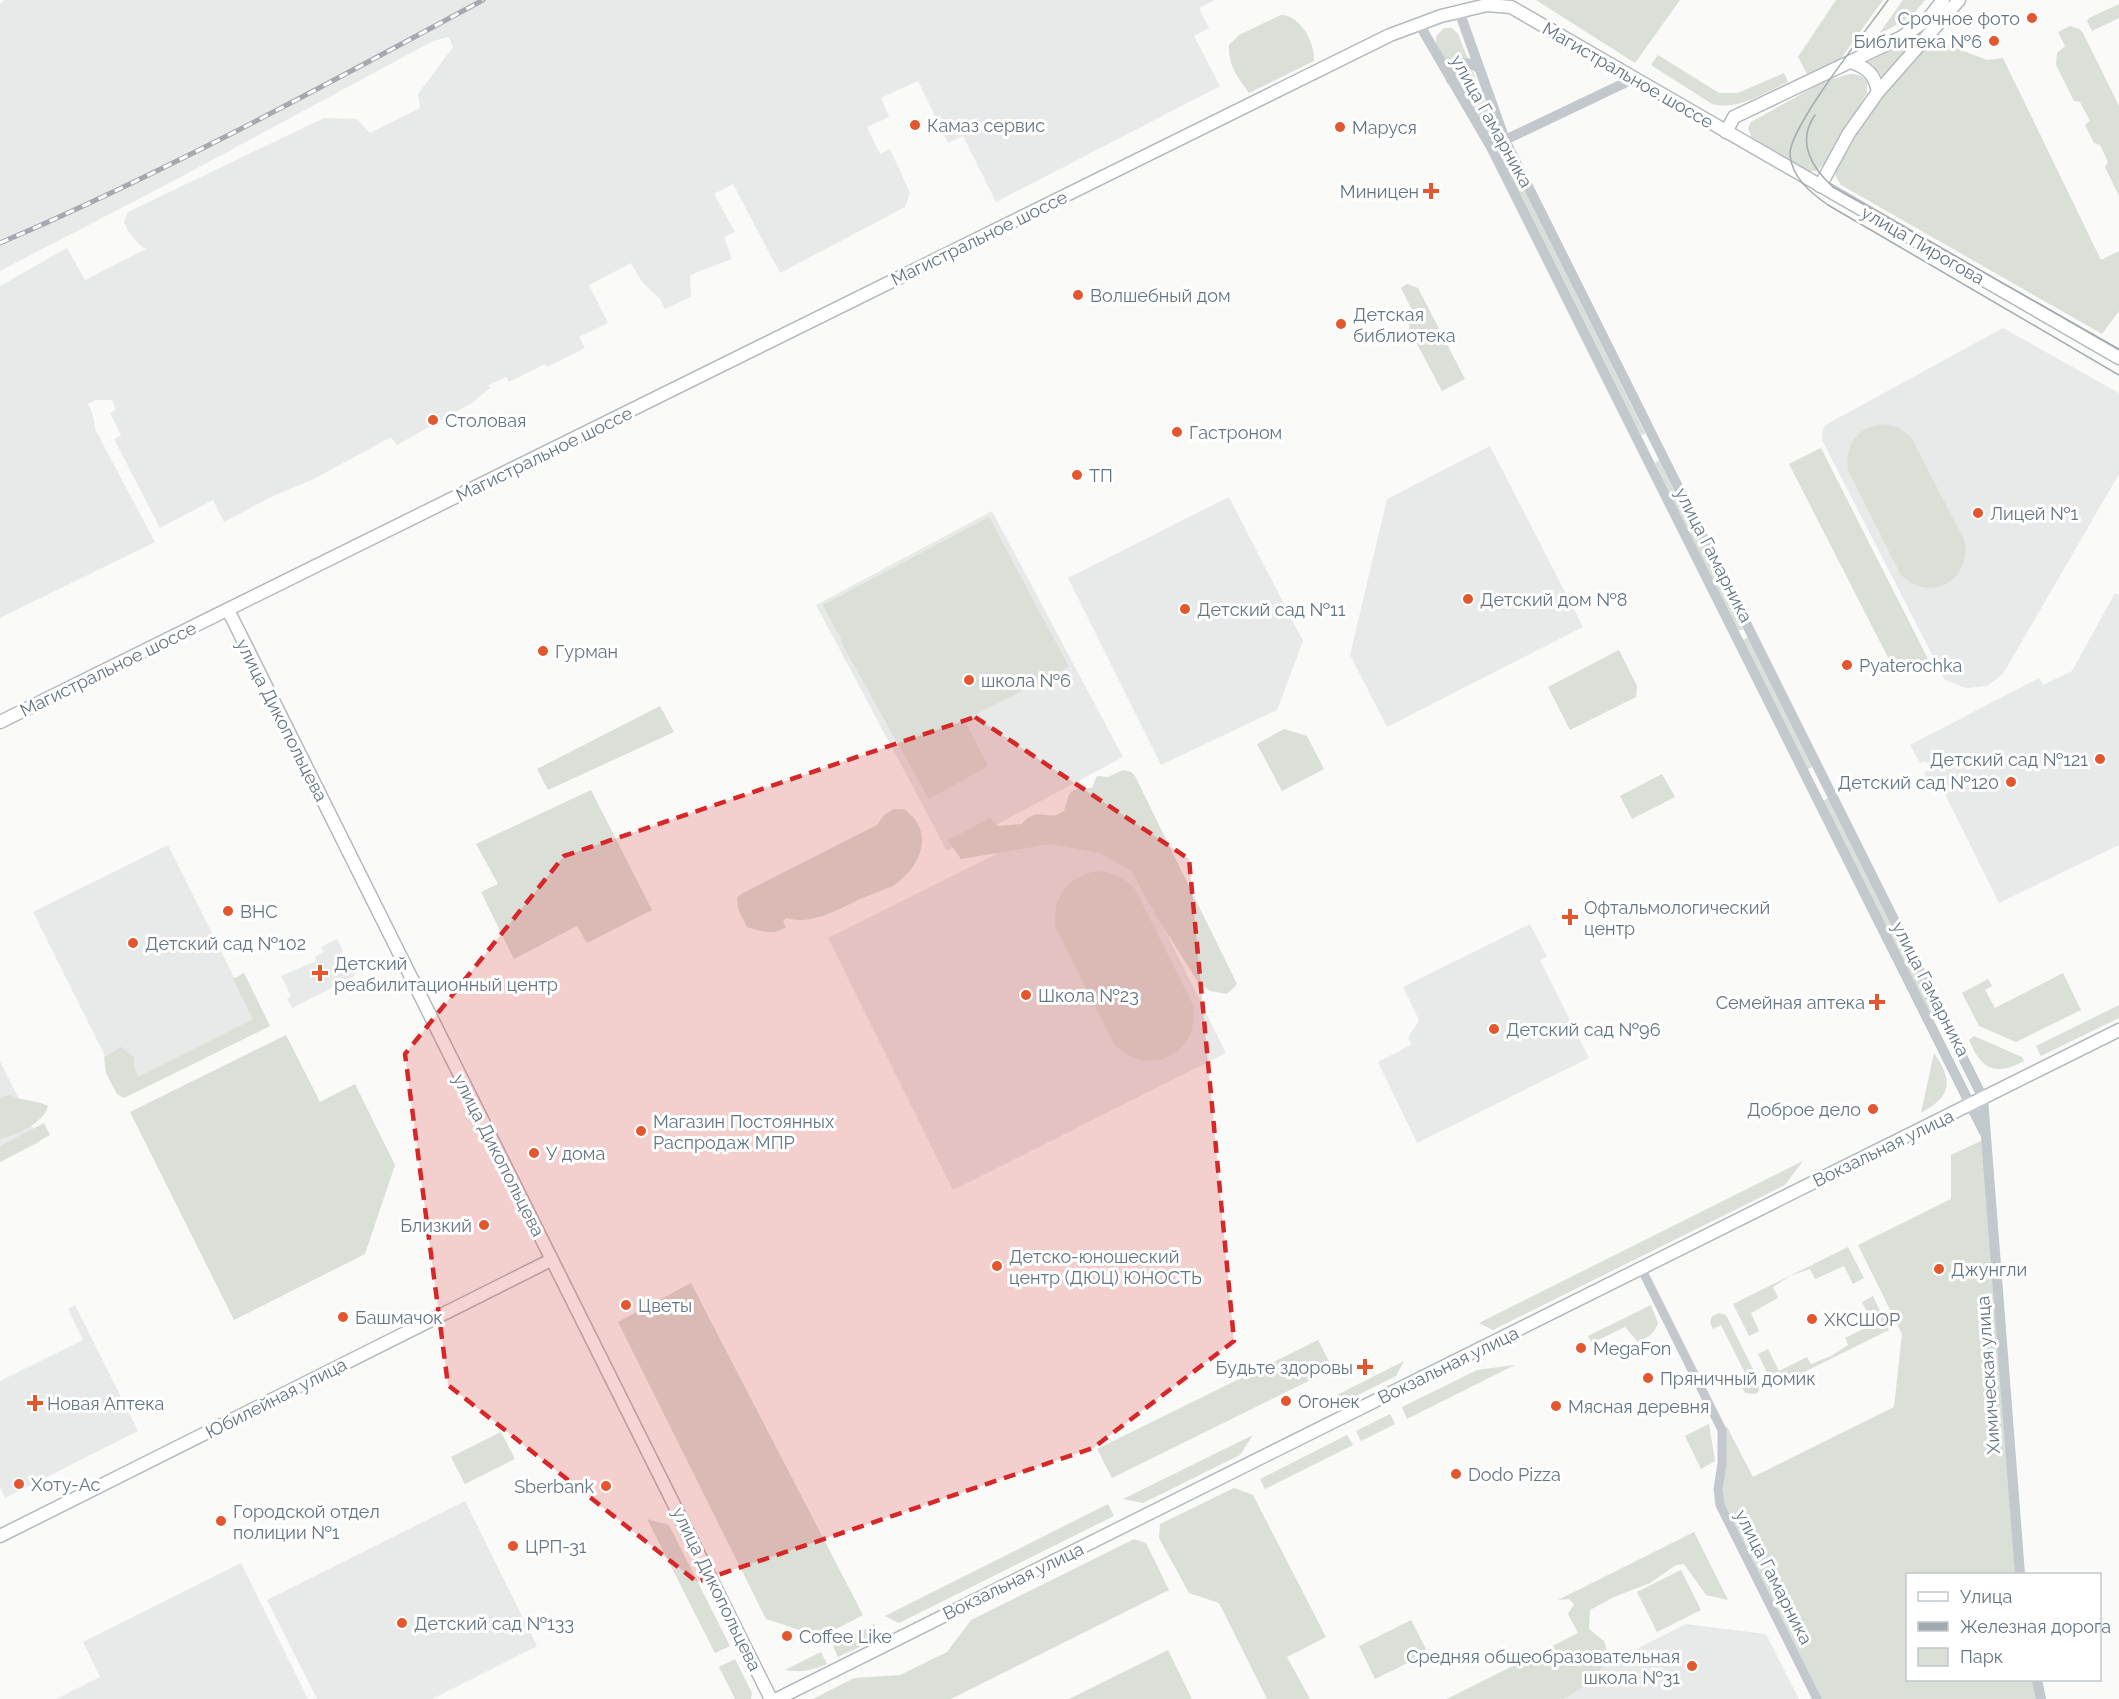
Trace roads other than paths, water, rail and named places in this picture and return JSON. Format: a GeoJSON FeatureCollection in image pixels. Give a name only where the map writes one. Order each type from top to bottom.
{"type":"FeatureCollection","features":[{"type":"Feature","properties":{"kind":"main road","name":"Магистральное шоссе"},"geometry":{"type":"LineString","coordinates":[[0,722],[1369,45],[1419,24],[1458,11],[1487,5],[1511,7],[1726,132],[1734,117],[1902,37],[1928,19],[1943,0]]}},
{"type":"Feature","properties":{"kind":"main road"},"geometry":{"type":"LineString","coordinates":[[1820,186],[1849,133],[1878,92],[1959,0]]}},
{"type":"Feature","properties":{"kind":"main road"},"geometry":{"type":"LineString","coordinates":[[1851,62],[1865,67],[1876,79],[1878,92]]}},
{"type":"Feature","properties":{"kind":"main road","name":"улица Пирогова"},"geometry":{"type":"LineString","coordinates":[[1726,132],[2119,358]]}},
{"type":"Feature","properties":{"kind":"main road","name":"улица Дикопольцева"},"geometry":{"type":"LineString","coordinates":[[228,610],[771,1699]]}},
{"type":"Feature","properties":{"kind":"main road","name":"Вокзальная улица"},"geometry":{"type":"LineString","coordinates":[[777,1699],[2119,1030]]}},
{"type":"Feature","properties":{"kind":"main road","name":"Юбилейная улица"},"geometry":{"type":"LineString","coordinates":[[0,1536],[551,1260]]}},
{"type":"Feature","properties":{"kind":"street","name":"улица Гамарника"},"geometry":{"type":"LineString","coordinates":[[1458,11],[1505,140],[1983,1098]]}},
{"type":"Feature","properties":{"kind":"street","name":"улица Гамарника"},"geometry":{"type":"LineString","coordinates":[[1419,24],[1491,147],[1970,1105]]}},
{"type":"Feature","properties":{"kind":"street"},"geometry":{"type":"LineString","coordinates":[[1451,80],[1456,66],[1463,62],[1471,62],[1479,68]]}},
{"type":"Feature","properties":{"kind":"street"},"geometry":{"type":"LineString","coordinates":[[1505,140],[1635,78]]}},
{"type":"Feature","properties":{"kind":"street","name":"Химическая улица"},"geometry":{"type":"LineString","coordinates":[[1983,1098],[2020,1573]]}},
{"type":"Feature","properties":{"kind":"street","name":"Химическая улица"},"geometry":{"type":"LineString","coordinates":[[1970,1105],[1987,1138]]}},
{"type":"Feature","properties":{"kind":"street","name":"улица Гамарника"},"geometry":{"type":"LineString","coordinates":[[1641,1268],[1722,1430],[1722,1464],[1718,1489],[1720,1505],[1817,1699]]}},
{"type":"Feature","properties":{"kind":"street"},"geometry":{"type":"LineString","coordinates":[[2037,1681],[2040,1699]]}},
{"type":"Feature","properties":{"kind":"tram line"},"geometry":{"type":"LineString","coordinates":[[1888,0],[1831,78],[1802,123],[1790,155],[1798,178],[1828,205],[2119,375]]}},
{"type":"Feature","properties":{"kind":"tram line"},"geometry":{"type":"LineString","coordinates":[[1815,115],[1809,125],[1807,135],[1809,154],[1819,172],[1833,187],[2119,349]]}},
{"type":"Feature","properties":{"kind":"railway"},"geometry":{"type":"LineString","coordinates":[[0,243],[184,158],[483,0]]}},
{"type":"Feature","properties":{"kind":"place","name":"Срочное фото"},"geometry":{"type":"Point","coordinates":[2032,18]}},
{"type":"Feature","properties":{"kind":"place","name":"Библитека №6"},"geometry":{"type":"Point","coordinates":[1994,41]}},
{"type":"Feature","properties":{"kind":"place","name":"Камаз сервис"},"geometry":{"type":"Point","coordinates":[915,125]}},
{"type":"Feature","properties":{"kind":"place","name":"Маруся"},"geometry":{"type":"Point","coordinates":[1340,127]}},
{"type":"Feature","properties":{"kind":"place","name":"Миницен"},"geometry":{"type":"Point","coordinates":[1431,191]}},
{"type":"Feature","properties":{"kind":"place","name":"Волшебный дом"},"geometry":{"type":"Point","coordinates":[1078,295]}},
{"type":"Feature","properties":{"kind":"place","name":"Детская библиотека"},"geometry":{"type":"Point","coordinates":[1341,324]}},
{"type":"Feature","properties":{"kind":"place","name":"Столовая"},"geometry":{"type":"Point","coordinates":[433,420]}},
{"type":"Feature","properties":{"kind":"place","name":"Гастроном"},"geometry":{"type":"Point","coordinates":[1177,432]}},
{"type":"Feature","properties":{"kind":"place","name":"ТП"},"geometry":{"type":"Point","coordinates":[1077,475]}},
{"type":"Feature","properties":{"kind":"place","name":"Лицей №1"},"geometry":{"type":"Point","coordinates":[1978,513]}},
{"type":"Feature","properties":{"kind":"place","name":"Детский дом №8"},"geometry":{"type":"Point","coordinates":[1468,599]}},
{"type":"Feature","properties":{"kind":"place","name":"Детский сад №11"},"geometry":{"type":"Point","coordinates":[1185,609]}},
{"type":"Feature","properties":{"kind":"place","name":"Гурман"},"geometry":{"type":"Point","coordinates":[543,651]}},
{"type":"Feature","properties":{"kind":"place","name":"Pyaterochka"},"geometry":{"type":"Point","coordinates":[1847,665]}},
{"type":"Feature","properties":{"kind":"place","name":"школа №6"},"geometry":{"type":"Point","coordinates":[969,680]}},
{"type":"Feature","properties":{"kind":"place","name":"Детский сад №121"},"geometry":{"type":"Point","coordinates":[2100,759]}},
{"type":"Feature","properties":{"kind":"place","name":"Детский сад №120"},"geometry":{"type":"Point","coordinates":[2011,782]}},
{"type":"Feature","properties":{"kind":"place","name":"ВНС"},"geometry":{"type":"Point","coordinates":[228,911]}},
{"type":"Feature","properties":{"kind":"place","name":"Офтальмологический центр"},"geometry":{"type":"Point","coordinates":[1570,917]}},
{"type":"Feature","properties":{"kind":"place","name":"Детский сад №102"},"geometry":{"type":"Point","coordinates":[133,943]}},
{"type":"Feature","properties":{"kind":"place","name":"Детский реабилитационный центр"},"geometry":{"type":"Point","coordinates":[320,973]}},
{"type":"Feature","properties":{"kind":"place","name":"Школа №23"},"geometry":{"type":"Point","coordinates":[1026,995]}},
{"type":"Feature","properties":{"kind":"place","name":"Семейная аптека"},"geometry":{"type":"Point","coordinates":[1877,1002]}},
{"type":"Feature","properties":{"kind":"place","name":"Детский сад №96"},"geometry":{"type":"Point","coordinates":[1494,1029]}},
{"type":"Feature","properties":{"kind":"place","name":"Доброе дело"},"geometry":{"type":"Point","coordinates":[1873,1109]}},
{"type":"Feature","properties":{"kind":"place","name":"Магазин Постоянных Распродаж МПР"},"geometry":{"type":"Point","coordinates":[641,1131]}},
{"type":"Feature","properties":{"kind":"place","name":"У дома"},"geometry":{"type":"Point","coordinates":[534,1153]}},
{"type":"Feature","properties":{"kind":"place","name":"Близкий"},"geometry":{"type":"Point","coordinates":[484,1225]}},
{"type":"Feature","properties":{"kind":"place","name":"Детско-юношеский центр (ДЮЦ) ЮНОСТЬ"},"geometry":{"type":"Point","coordinates":[997,1266]}},
{"type":"Feature","properties":{"kind":"place","name":"Джунгли"},"geometry":{"type":"Point","coordinates":[1939,1269]}},
{"type":"Feature","properties":{"kind":"place","name":"Цветы"},"geometry":{"type":"Point","coordinates":[626,1305]}},
{"type":"Feature","properties":{"kind":"place","name":"Башмачок"},"geometry":{"type":"Point","coordinates":[343,1317]}},
{"type":"Feature","properties":{"kind":"place","name":"ХКСШОР"},"geometry":{"type":"Point","coordinates":[1812,1319]}},
{"type":"Feature","properties":{"kind":"place","name":"MegaFon"},"geometry":{"type":"Point","coordinates":[1581,1348]}},
{"type":"Feature","properties":{"kind":"place","name":"Будьте здоровы"},"geometry":{"type":"Point","coordinates":[1365,1367]}},
{"type":"Feature","properties":{"kind":"place","name":"Пряничный домик"},"geometry":{"type":"Point","coordinates":[1648,1378]}},
{"type":"Feature","properties":{"kind":"place","name":"Огонек"},"geometry":{"type":"Point","coordinates":[1286,1401]}},
{"type":"Feature","properties":{"kind":"place","name":"Новая Аптека"},"geometry":{"type":"Point","coordinates":[35,1403]}},
{"type":"Feature","properties":{"kind":"place","name":"Мясная деревня"},"geometry":{"type":"Point","coordinates":[1556,1406]}},
{"type":"Feature","properties":{"kind":"place","name":"Dodo Pizza"},"geometry":{"type":"Point","coordinates":[1456,1474]}},
{"type":"Feature","properties":{"kind":"place","name":"Хоту-Ас"},"geometry":{"type":"Point","coordinates":[19,1484]}},
{"type":"Feature","properties":{"kind":"place","name":"Sberbank"},"geometry":{"type":"Point","coordinates":[606,1486]}},
{"type":"Feature","properties":{"kind":"place","name":"Городской отдел полиции №1"},"geometry":{"type":"Point","coordinates":[221,1521]}},
{"type":"Feature","properties":{"kind":"place","name":"ЦРП-31"},"geometry":{"type":"Point","coordinates":[513,1546]}},
{"type":"Feature","properties":{"kind":"place","name":"Детский сад №133"},"geometry":{"type":"Point","coordinates":[402,1623]}},
{"type":"Feature","properties":{"kind":"place","name":"Coffee Like"},"geometry":{"type":"Point","coordinates":[787,1636]}},
{"type":"Feature","properties":{"kind":"place","name":"Средняя общеобразовательная школа №31"},"geometry":{"type":"Point","coordinates":[1692,1666]}}]}
